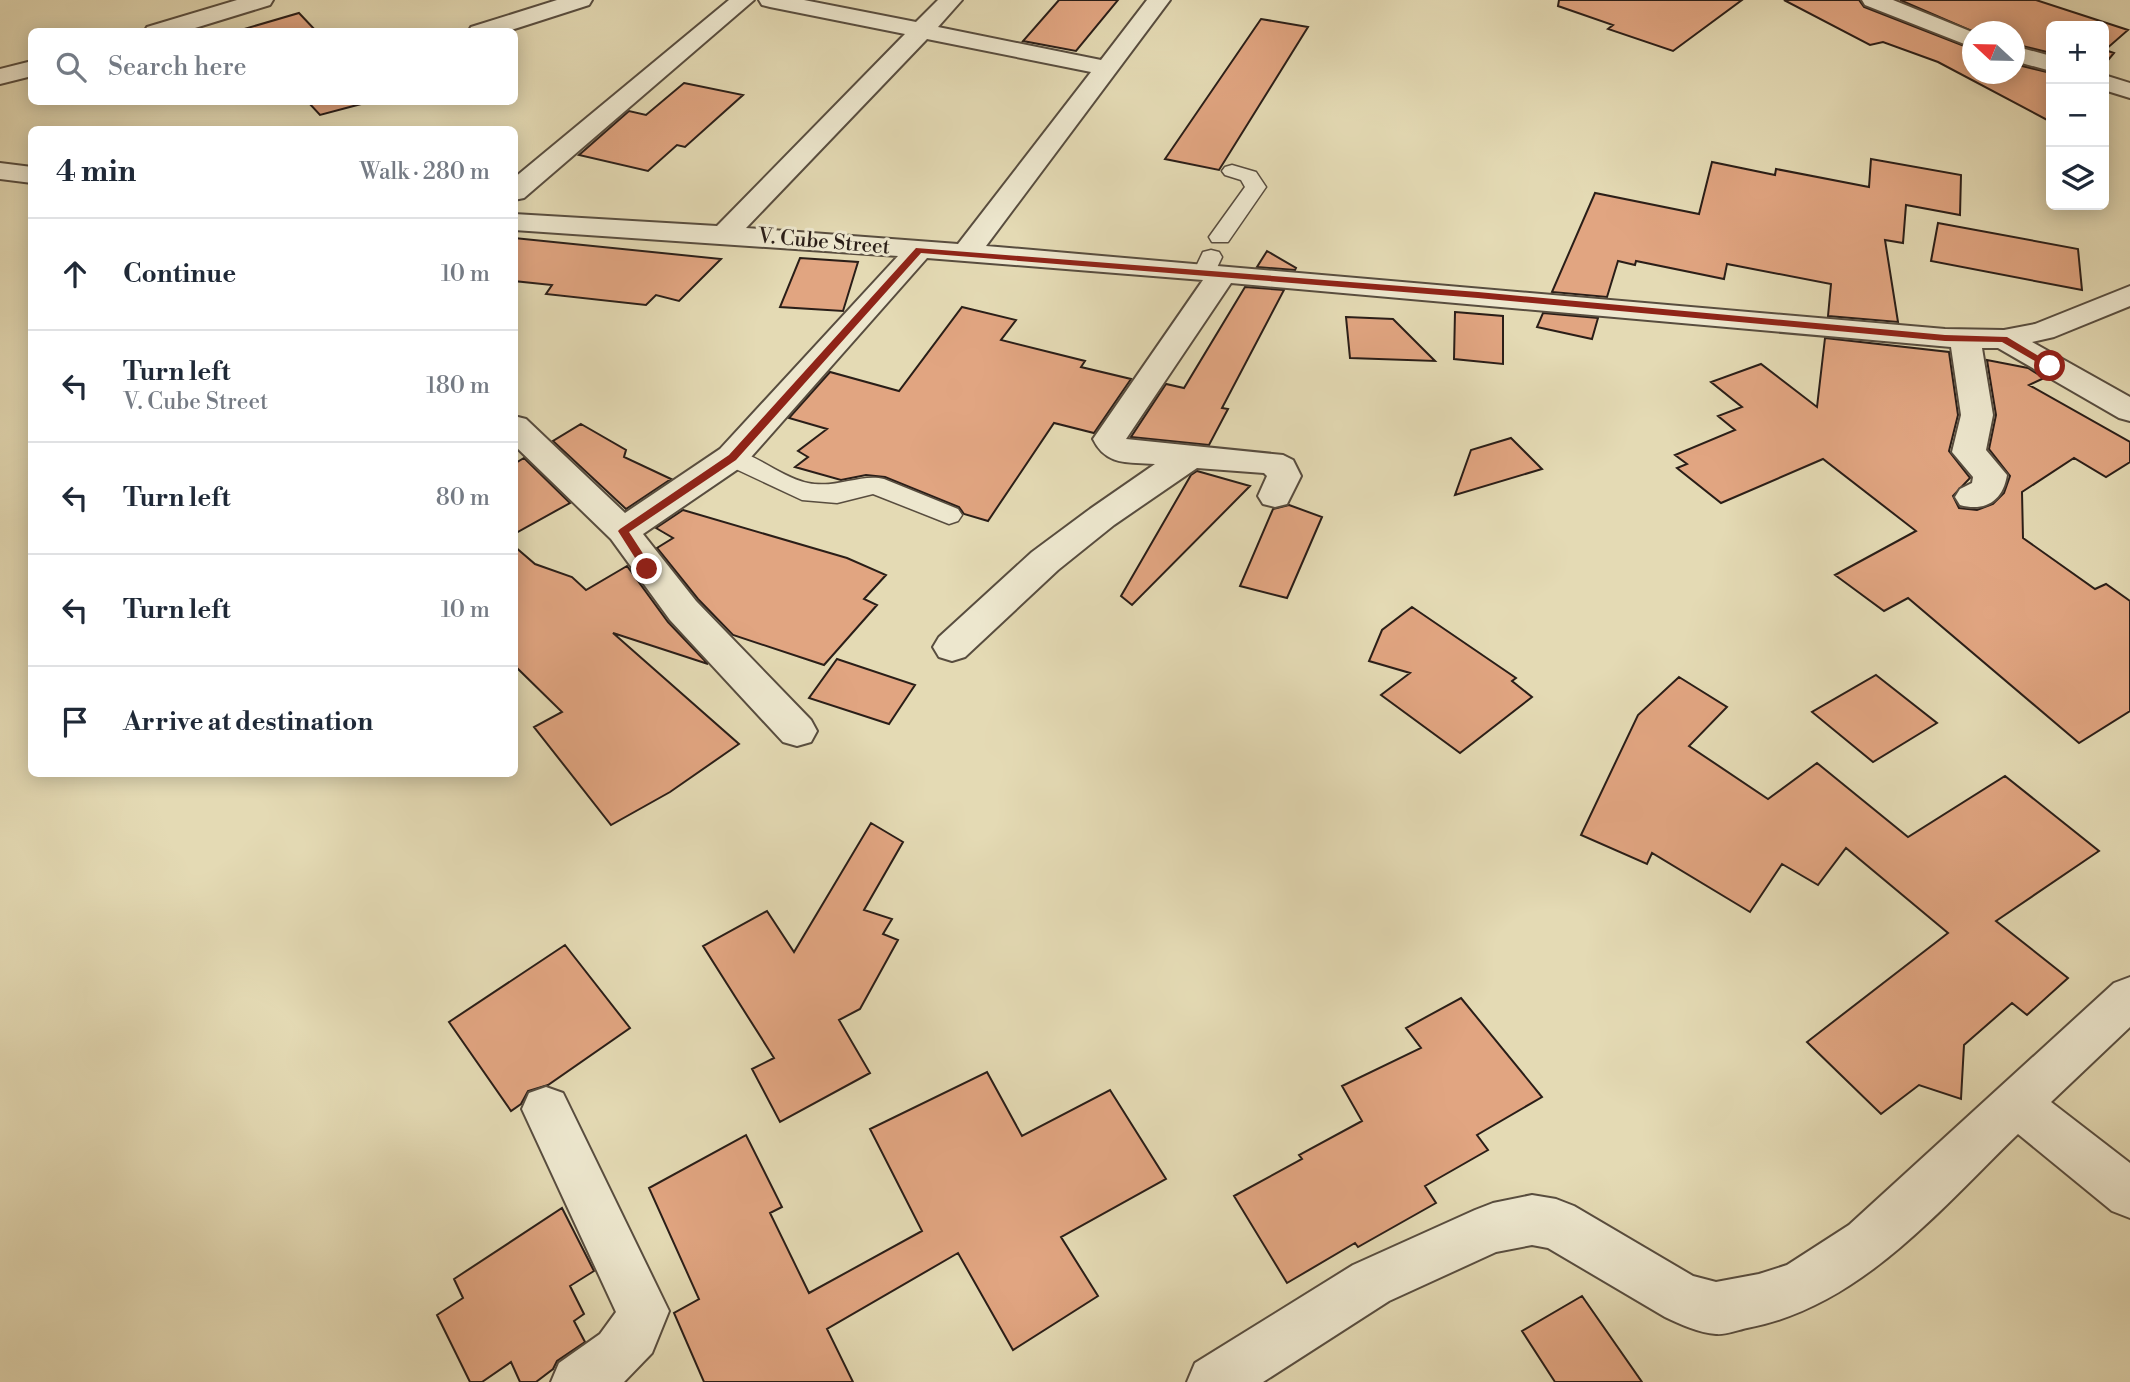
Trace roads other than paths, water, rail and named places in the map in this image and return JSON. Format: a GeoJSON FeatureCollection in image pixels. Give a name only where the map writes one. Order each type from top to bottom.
{"type":"FeatureCollection","features":[{"type":"Feature","properties":{"kind":"street"},"geometry":{"type":"LineString","coordinates":[[168,28],[262,0]]}},
{"type":"Feature","properties":{"kind":"street"},"geometry":{"type":"LineString","coordinates":[[492,28],[581,0]]}},
{"type":"Feature","properties":{"kind":"street"},"geometry":{"type":"LineString","coordinates":[[518,189],[743,0]]}},
{"type":"Feature","properties":{"kind":"street"},"geometry":{"type":"LineString","coordinates":[[770,0],[1106,68]]}},
{"type":"Feature","properties":{"kind":"street"},"geometry":{"type":"LineString","coordinates":[[725,234],[951,0]]}},
{"type":"Feature","properties":{"kind":"street"},"geometry":{"type":"LineString","coordinates":[[964,254],[1159,0]]}},
{"type":"Feature","properties":{"kind":"street"},"geometry":{"type":"LineString","coordinates":[[1873,0],[1962,36]]}},
{"type":"Feature","properties":{"kind":"street"},"geometry":{"type":"LineString","coordinates":[[2025,56],[2046,63]]}},
{"type":"Feature","properties":{"kind":"street"},"geometry":{"type":"LineString","coordinates":[[0,77],[28,69]]}},
{"type":"Feature","properties":{"kind":"street"},"geometry":{"type":"LineString","coordinates":[[2109,84],[2130,91]]}},
{"type":"Feature","properties":{"kind":"street"},"geometry":{"type":"LineString","coordinates":[[0,171],[28,174]]}},
{"type":"Feature","properties":{"kind":"street","name":"V. Cube Street"},"geometry":{"type":"LineString","coordinates":[[518,222],[725,234],[964,254],[1214,260],[1965,338],[2004,339],[2043,331],[2130,295]]}},
{"type":"Feature","properties":{"kind":"street"},"geometry":{"type":"LineString","coordinates":[[623,531],[732,457],[919,250]]}},
{"type":"Feature","properties":{"kind":"street"},"geometry":{"type":"LineString","coordinates":[[1214,260],[1109,439],[1113,447],[1124,452],[1271,463],[1281,468],[1284,476],[1275,496]]}},
{"type":"Feature","properties":{"kind":"street"},"geometry":{"type":"LineString","coordinates":[[1965,338],[1977,415],[1969,452],[1990,475],[1988,489],[1972,497]]}},
{"type":"Feature","properties":{"kind":"street"},"geometry":{"type":"LineString","coordinates":[[2004,339],[2130,411]]}},
{"type":"Feature","properties":{"kind":"street"},"geometry":{"type":"LineString","coordinates":[[518,430],[623,531],[647,569],[673,601],[797,730]]}},
{"type":"Feature","properties":{"kind":"street"},"geometry":{"type":"LineString","coordinates":[[952,647],[1045,561],[1102,517],[1191,456]]}},
{"type":"Feature","properties":{"kind":"street"},"geometry":{"type":"LineString","coordinates":[[1214,1382],[1371,1283],[1493,1228],[1532,1220],[1556,1224],[1683,1299],[1716,1308],[1759,1300],[1800,1286],[1867,1243],[2130,997]]}},
{"type":"Feature","properties":{"kind":"street"},"geometry":{"type":"LineString","coordinates":[[2016,1103],[2130,1194]]}},
{"type":"Feature","properties":{"kind":"street"},"geometry":{"type":"LineString","coordinates":[[546,1109],[643,1311],[639,1329],[622,1352],[578,1382]]}},
{"type":"Feature","properties":{"kind":"lane"},"geometry":{"type":"LineString","coordinates":[[1214,260],[1256,187],[1255,181],[1248,176],[1232,171]]}},
{"type":"Feature","properties":{"kind":"lane"},"geometry":{"type":"LineString","coordinates":[[732,457],[802,491],[837,494],[875,485],[949,515]]}}]}
